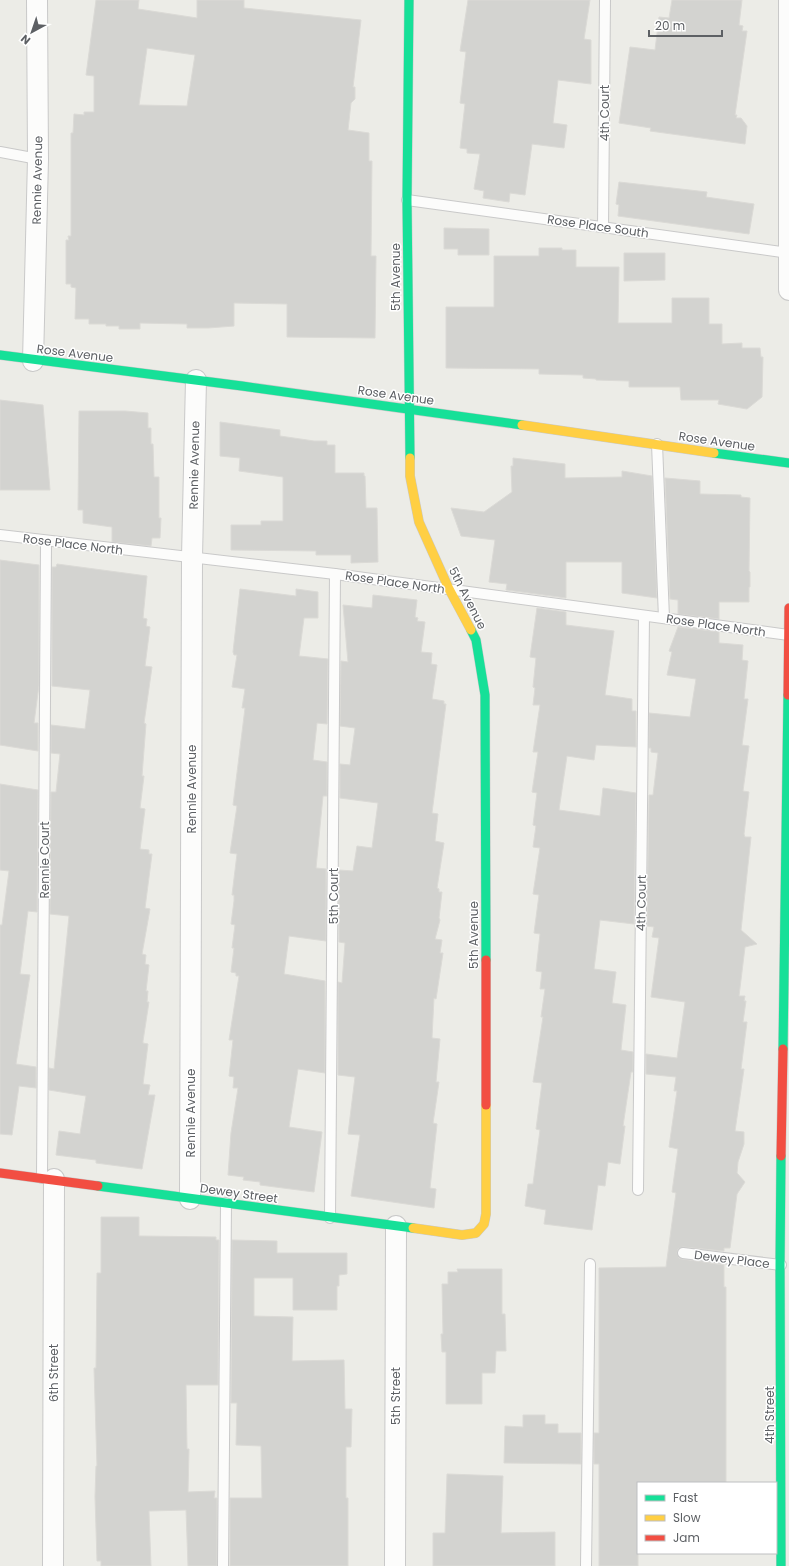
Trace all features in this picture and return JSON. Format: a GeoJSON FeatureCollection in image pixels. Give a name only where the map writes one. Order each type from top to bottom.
{"type":"FeatureCollection","features":[{"type":"Feature","properties":{"kind":"street","name":"Rennie Avenue"},"geometry":{"type":"LineString","coordinates":[[33,361],[38,159],[37,0]]}},
{"type":"Feature","properties":{"kind":"street","name":"5th Avenue"},"geometry":{"type":"LineString","coordinates":[[409,0],[407,200],[410,476],[419,522],[449,590],[476,640],[485,695],[486,1214],[484,1224],[476,1233]]}},
{"type":"Feature","properties":{"kind":"street"},"geometry":{"type":"LineString","coordinates":[[789,0],[789,290]]}},
{"type":"Feature","properties":{"kind":"street","name":"Rose Avenue"},"geometry":{"type":"LineString","coordinates":[[0,355],[33,361],[196,380],[409,409],[789,463]]}},
{"type":"Feature","properties":{"kind":"street","name":"Rennie Avenue"},"geometry":{"type":"LineString","coordinates":[[190,1199],[192,557],[196,380]]}},
{"type":"Feature","properties":{"kind":"street","name":"4th Street"},"geometry":{"type":"LineString","coordinates":[[781,1566],[785,1265],[789,608]]}},
{"type":"Feature","properties":{"kind":"street","name":"Dewey Street"},"geometry":{"type":"LineString","coordinates":[[0,1173],[462,1235],[476,1233]]}},
{"type":"Feature","properties":{"kind":"street","name":"6th Street"},"geometry":{"type":"LineString","coordinates":[[48,1179],[53,1566]]}},
{"type":"Feature","properties":{"kind":"street","name":"5th Street"},"geometry":{"type":"LineString","coordinates":[[395,1566],[396,1226]]}},
{"type":"Feature","properties":{"kind":"lane","name":"4th Court"},"geometry":{"type":"LineString","coordinates":[[603,227],[605,0]]}},
{"type":"Feature","properties":{"kind":"lane"},"geometry":{"type":"LineString","coordinates":[[0,152],[38,159]]}},
{"type":"Feature","properties":{"kind":"lane","name":"Rose Place South"},"geometry":{"type":"LineString","coordinates":[[407,200],[789,253]]}},
{"type":"Feature","properties":{"kind":"lane"},"geometry":{"type":"LineString","coordinates":[[657,444],[664,618]]}},
{"type":"Feature","properties":{"kind":"lane","name":"Rose Place North"},"geometry":{"type":"LineString","coordinates":[[0,535],[336,574],[789,635]]}},
{"type":"Feature","properties":{"kind":"lane","name":"Rennie Court"},"geometry":{"type":"LineString","coordinates":[[46,541],[48,1179]]}},
{"type":"Feature","properties":{"kind":"lane","name":"5th Court"},"geometry":{"type":"LineString","coordinates":[[330,1218],[336,574]]}},
{"type":"Feature","properties":{"kind":"lane","name":"4th Court"},"geometry":{"type":"LineString","coordinates":[[638,1190],[644,616]]}},
{"type":"Feature","properties":{"kind":"lane"},"geometry":{"type":"LineString","coordinates":[[223,1566],[226,1203]]}},
{"type":"Feature","properties":{"kind":"lane","name":"Dewey Place"},"geometry":{"type":"LineString","coordinates":[[683,1253],[785,1265]]}},
{"type":"Feature","properties":{"kind":"lane"},"geometry":{"type":"LineString","coordinates":[[586,1566],[590,1264]]}},
{"type":"Feature","properties":{"kind":"building"},"geometry":{"type":"Polygon","coordinates":[[[96,0],[139,0],[138,9],[197,18],[197,0],[244,0],[244,8],[361,20],[353,87],[355,87],[355,99],[351,103],[348,130],[369,133],[369,161],[372,161],[371,256],[376,256],[375,338],[287,337],[287,304],[234,303],[234,326],[208,328],[187,328],[187,324],[140,323],[140,329],[119,329],[119,326],[89,324],[89,319],[75,319],[76,288],[71,287],[71,284],[66,284],[66,240],[69,240],[68,236],[71,236],[71,133],[73,133],[74,114],[84,115],[84,112],[94,112],[94,76],[86,75],[96,0]],[[147,48],[139,105],[187,106],[195,55],[147,48]]]}},
{"type":"Feature","properties":{"kind":"building"},"geometry":{"type":"Polygon","coordinates":[[[468,0],[590,0],[584,39],[591,40],[591,84],[558,80],[553,123],[567,125],[564,148],[532,144],[525,195],[510,193],[509,202],[483,198],[484,191],[474,189],[480,154],[467,153],[467,149],[460,148],[465,104],[460,103],[466,52],[460,51],[468,0]]]}},
{"type":"Feature","properties":{"kind":"building"},"geometry":{"type":"Polygon","coordinates":[[[672,0],[742,0],[739,25],[743,26],[742,31],[747,31],[735,115],[737,115],[736,118],[741,118],[747,126],[745,144],[650,131],[651,128],[619,123],[630,47],[655,50],[659,17],[669,18],[672,0]]]}},
{"type":"Feature","properties":{"kind":"building"},"geometry":{"type":"Polygon","coordinates":[[[619,182],[707,192],[706,197],[754,204],[749,234],[618,216],[619,205],[616,204],[619,182]]]}},
{"type":"Feature","properties":{"kind":"building"},"geometry":{"type":"Polygon","coordinates":[[[444,228],[489,229],[489,255],[458,255],[458,249],[444,249],[444,228]]]}},
{"type":"Feature","properties":{"kind":"building"},"geometry":{"type":"Polygon","coordinates":[[[539,248],[562,248],[562,250],[576,250],[576,267],[619,267],[618,323],[672,323],[672,298],[709,298],[709,324],[722,324],[722,344],[742,343],[742,348],[760,348],[761,357],[763,357],[762,397],[747,409],[718,404],[719,400],[681,400],[680,387],[629,387],[629,381],[596,380],[583,378],[583,375],[539,374],[539,369],[446,368],[446,307],[494,307],[494,256],[539,256],[539,248]]]}},
{"type":"Feature","properties":{"kind":"building"},"geometry":{"type":"Polygon","coordinates":[[[624,253],[665,253],[665,280],[624,281],[624,253]]]}},
{"type":"Feature","properties":{"kind":"building"},"geometry":{"type":"Polygon","coordinates":[[[0,400],[43,405],[50,490],[0,490],[0,400]]]}},
{"type":"Feature","properties":{"kind":"building"},"geometry":{"type":"Polygon","coordinates":[[[79,411],[125,411],[148,413],[148,428],[151,428],[151,444],[153,444],[154,477],[159,477],[159,518],[161,518],[160,538],[152,538],[151,546],[112,542],[112,527],[83,523],[83,510],[78,510],[79,411]]]}},
{"type":"Feature","properties":{"kind":"building"},"geometry":{"type":"Polygon","coordinates":[[[220,422],[280,430],[280,436],[314,441],[327,441],[327,445],[335,445],[335,473],[364,473],[366,508],[377,508],[378,562],[351,563],[351,555],[316,555],[316,551],[231,550],[231,525],[261,525],[261,521],[283,521],[283,477],[239,471],[240,458],[220,456],[220,422]]]}},
{"type":"Feature","properties":{"kind":"building"},"geometry":{"type":"Polygon","coordinates":[[[513,458],[565,464],[565,478],[622,477],[622,471],[652,476],[657,598],[622,593],[622,562],[566,562],[566,598],[506,590],[507,584],[489,582],[495,540],[461,536],[451,508],[484,512],[512,492],[511,466],[513,466],[513,458]]]}},
{"type":"Feature","properties":{"kind":"building"},"geometry":{"type":"Polygon","coordinates":[[[665,478],[700,481],[700,494],[741,495],[741,497],[750,498],[749,602],[719,602],[719,619],[678,614],[678,600],[670,599],[665,478]]]}},
{"type":"Feature","properties":{"kind":"building"},"geometry":{"type":"Polygon","coordinates":[[[0,560],[39,565],[39,685],[34,723],[38,723],[38,751],[0,745],[0,560]]]}},
{"type":"Feature","properties":{"kind":"building"},"geometry":{"type":"Polygon","coordinates":[[[57,564],[147,576],[143,618],[147,619],[146,626],[150,627],[145,666],[152,667],[144,723],[146,724],[142,776],[144,776],[140,808],[145,809],[140,849],[149,850],[149,854],[152,854],[145,908],[150,909],[142,954],[146,955],[145,964],[149,965],[146,991],[148,991],[147,1002],[149,1002],[143,1041],[143,1043],[148,1044],[143,1084],[150,1085],[148,1095],[155,1095],[142,1169],[96,1163],[96,1160],[56,1155],[59,1131],[80,1134],[86,1096],[49,1090],[49,1068],[54,1069],[69,916],[50,914],[51,792],[56,792],[60,754],[51,753],[51,725],[85,729],[90,690],[52,686],[52,567],[56,567],[57,564]]]}},
{"type":"Feature","properties":{"kind":"building"},"geometry":{"type":"Polygon","coordinates":[[[240,589],[296,596],[296,589],[318,592],[318,618],[304,618],[299,656],[328,659],[327,724],[317,723],[313,760],[327,762],[327,796],[323,796],[316,868],[326,869],[326,941],[289,936],[284,974],[325,981],[325,1073],[298,1069],[289,1127],[322,1132],[314,1192],[260,1185],[260,1182],[243,1180],[244,1177],[228,1175],[231,1133],[238,1088],[233,1088],[234,1077],[229,1076],[233,1040],[229,1040],[239,976],[236,976],[236,973],[231,972],[235,925],[231,924],[234,901],[234,895],[232,895],[237,854],[230,853],[237,806],[233,805],[245,708],[242,708],[245,689],[232,687],[237,655],[234,655],[233,652],[240,589]]]}},
{"type":"Feature","properties":{"kind":"building"},"geometry":{"type":"Polygon","coordinates":[[[373,595],[417,600],[415,617],[418,618],[417,621],[425,622],[421,652],[432,653],[431,664],[437,665],[432,699],[444,701],[444,704],[446,704],[432,813],[438,814],[435,841],[444,843],[437,888],[439,889],[439,892],[442,892],[440,920],[435,939],[442,940],[440,953],[443,953],[436,999],[434,998],[432,1038],[440,1039],[436,1082],[439,1082],[433,1123],[437,1124],[430,1188],[436,1189],[434,1208],[351,1196],[360,1135],[348,1134],[355,1077],[338,1075],[338,982],[342,983],[345,943],[339,942],[339,870],[353,871],[357,846],[372,848],[378,803],[340,798],[340,764],[350,765],[355,728],[340,726],[341,661],[348,662],[343,605],[372,608],[373,595]]]}},
{"type":"Feature","properties":{"kind":"building"},"geometry":{"type":"Polygon","coordinates":[[[537,608],[566,612],[566,625],[614,631],[605,695],[632,699],[632,711],[636,711],[636,747],[596,745],[594,760],[567,756],[559,810],[600,816],[603,788],[636,793],[634,924],[600,920],[594,969],[616,972],[612,1003],[626,1005],[621,1050],[633,1052],[633,1072],[631,1072],[623,1126],[625,1126],[620,1164],[608,1162],[605,1186],[598,1185],[592,1230],[544,1224],[546,1210],[525,1206],[528,1184],[533,1184],[540,1130],[536,1129],[542,1083],[533,1082],[543,1017],[541,1017],[545,989],[540,989],[542,972],[536,971],[540,934],[534,933],[539,895],[533,894],[540,848],[533,847],[536,826],[533,825],[537,793],[532,792],[538,752],[533,752],[540,705],[533,705],[536,658],[530,657],[537,608]]]}},
{"type":"Feature","properties":{"kind":"building"},"geometry":{"type":"Polygon","coordinates":[[[678,627],[719,632],[719,643],[743,645],[742,660],[748,661],[744,699],[748,699],[742,745],[749,746],[743,791],[749,792],[744,834],[745,837],[751,837],[741,930],[757,944],[745,947],[739,996],[745,996],[744,1001],[746,1001],[743,1022],[747,1022],[741,1069],[744,1069],[735,1131],[744,1132],[744,1144],[738,1162],[737,1173],[745,1182],[737,1194],[730,1248],[724,1248],[724,1251],[683,1247],[678,1249],[677,1253],[679,1258],[682,1259],[724,1265],[724,1287],[726,1287],[726,1482],[637,1482],[638,1566],[599,1566],[599,1464],[594,1464],[594,1433],[599,1433],[599,1268],[666,1267],[676,1193],[672,1192],[678,1149],[669,1147],[677,1091],[674,1091],[676,1077],[646,1074],[646,1054],[677,1058],[685,1002],[651,997],[659,938],[652,937],[654,927],[647,926],[649,795],[653,795],[658,753],[651,752],[651,748],[649,748],[649,713],[690,717],[696,679],[667,675],[672,652],[669,651],[678,627]]]}},
{"type":"Feature","properties":{"kind":"building"},"geometry":{"type":"Polygon","coordinates":[[[0,784],[38,790],[37,912],[28,911],[20,974],[30,975],[16,1064],[36,1067],[36,1088],[19,1086],[12,1135],[0,1134],[0,925],[2,925],[9,871],[0,870],[0,784]]]}},
{"type":"Feature","properties":{"kind":"building"},"geometry":{"type":"Polygon","coordinates":[[[101,1217],[139,1217],[139,1236],[216,1237],[216,1240],[219,1240],[218,1385],[186,1385],[187,1449],[189,1449],[188,1492],[215,1491],[214,1498],[217,1498],[217,1566],[188,1566],[186,1510],[149,1511],[151,1566],[101,1566],[101,1561],[97,1561],[95,1497],[97,1466],[94,1368],[96,1368],[97,1273],[101,1273],[101,1217]]]}},
{"type":"Feature","properties":{"kind":"building"},"geometry":{"type":"Polygon","coordinates":[[[232,1240],[277,1241],[277,1253],[347,1253],[347,1274],[339,1275],[339,1286],[337,1286],[337,1310],[293,1310],[293,1278],[254,1278],[254,1316],[293,1317],[292,1361],[344,1360],[345,1409],[352,1409],[351,1447],[346,1447],[348,1566],[230,1566],[230,1498],[262,1498],[261,1446],[236,1445],[237,1403],[231,1403],[232,1240]]]}},
{"type":"Feature","properties":{"kind":"building"},"geometry":{"type":"Polygon","coordinates":[[[457,1269],[502,1269],[502,1314],[505,1314],[506,1351],[496,1351],[495,1373],[482,1373],[482,1404],[446,1404],[446,1352],[442,1352],[441,1334],[443,1334],[442,1284],[448,1284],[448,1272],[458,1272],[457,1269]]]}},
{"type":"Feature","properties":{"kind":"building"},"geometry":{"type":"Polygon","coordinates":[[[523,1415],[545,1415],[545,1424],[558,1424],[558,1433],[581,1433],[581,1464],[504,1463],[505,1426],[523,1427],[523,1415]]]}},
{"type":"Feature","properties":{"kind":"building"},"geometry":{"type":"Polygon","coordinates":[[[447,1474],[503,1476],[501,1533],[555,1532],[555,1566],[433,1566],[433,1533],[445,1533],[447,1474]]]}},
{"type":"Feature","properties":{"kind":"traffic: fast"},"geometry":{"type":"LineString","coordinates":[[409,0],[407,200],[410,458]]}},
{"type":"Feature","properties":{"kind":"traffic: fast"},"geometry":{"type":"LineString","coordinates":[[0,355],[242,386],[522,425]]}},
{"type":"Feature","properties":{"kind":"traffic: fast"},"geometry":{"type":"LineString","coordinates":[[714,453],[789,463]]}},
{"type":"Feature","properties":{"kind":"traffic: fast"},"geometry":{"type":"LineString","coordinates":[[471,630],[476,640],[485,695],[486,960]]}},
{"type":"Feature","properties":{"kind":"traffic: fast"},"geometry":{"type":"LineString","coordinates":[[783,1049],[788,695]]}},
{"type":"Feature","properties":{"kind":"traffic: fast"},"geometry":{"type":"LineString","coordinates":[[781,1156],[781,1566]]}},
{"type":"Feature","properties":{"kind":"traffic: fast"},"geometry":{"type":"LineString","coordinates":[[98,1186],[413,1228]]}},
{"type":"Feature","properties":{"kind":"traffic: slow"},"geometry":{"type":"LineString","coordinates":[[522,425],[714,453]]}},
{"type":"Feature","properties":{"kind":"traffic: slow"},"geometry":{"type":"LineString","coordinates":[[410,458],[410,476],[419,522],[449,589],[471,630]]}},
{"type":"Feature","properties":{"kind":"traffic: slow"},"geometry":{"type":"LineString","coordinates":[[413,1228],[462,1235],[476,1233],[484,1224],[486,1214],[486,1105]]}},
{"type":"Feature","properties":{"kind":"traffic: jam"},"geometry":{"type":"LineString","coordinates":[[788,695],[789,608]]}},
{"type":"Feature","properties":{"kind":"traffic: jam"},"geometry":{"type":"LineString","coordinates":[[486,960],[486,1105]]}},
{"type":"Feature","properties":{"kind":"traffic: jam"},"geometry":{"type":"LineString","coordinates":[[781,1156],[783,1049]]}},
{"type":"Feature","properties":{"kind":"traffic: jam"},"geometry":{"type":"LineString","coordinates":[[0,1173],[98,1186]]}}]}
